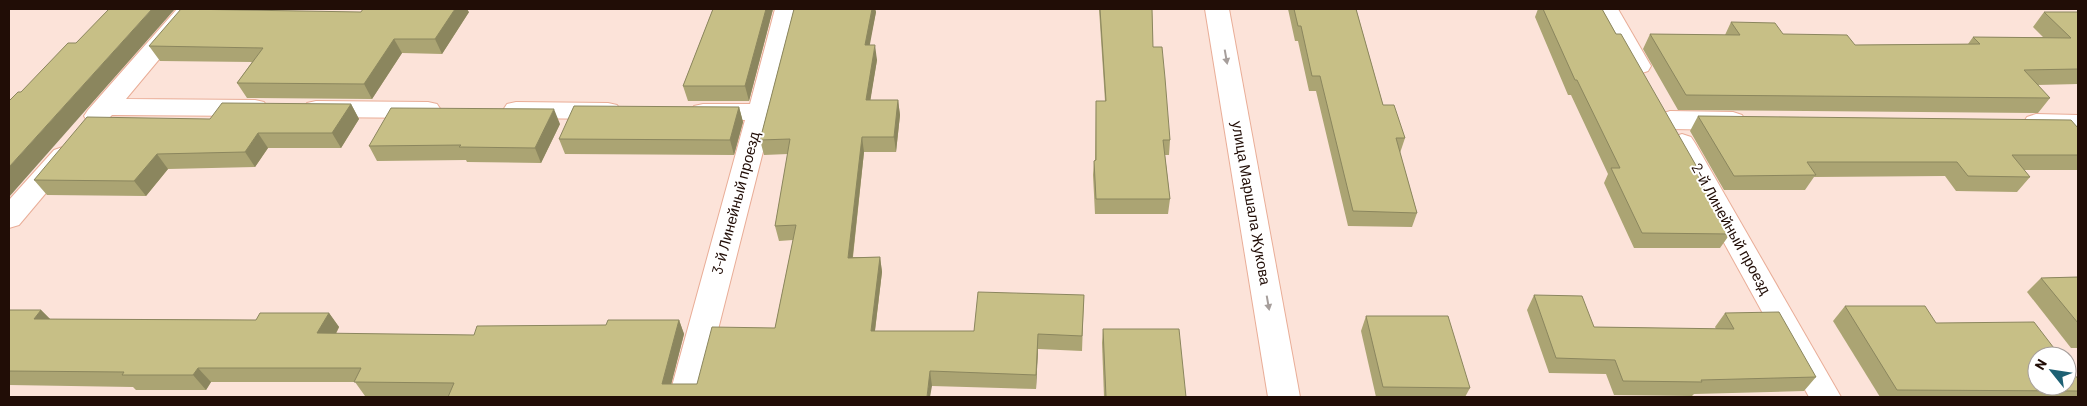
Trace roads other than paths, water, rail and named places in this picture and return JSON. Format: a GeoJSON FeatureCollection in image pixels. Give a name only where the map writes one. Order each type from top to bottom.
{"type":"FeatureCollection","features":[{"type":"Feature","properties":{"kind":"street"},"geometry":{"type":"LineString","coordinates":[[9,218],[189,9]]}},
{"type":"Feature","properties":{"kind":"street","name":"3-й Линейный проезд"},"geometry":{"type":"LineString","coordinates":[[685,397],[787,9]]}},
{"type":"Feature","properties":{"kind":"street","name":"улица Маршала Жукова"},"geometry":{"type":"LineString","coordinates":[[1217,9],[1284,397]]}},
{"type":"Feature","properties":{"kind":"street","name":"2-й Линейный проезд"},"geometry":{"type":"LineString","coordinates":[[1607,9],[1824,397]]}},
{"type":"Feature","properties":{"kind":"street"},"geometry":{"type":"LineString","coordinates":[[1660,103],[1759,121]]}},
{"type":"Feature","properties":{"kind":"street"},"geometry":{"type":"LineString","coordinates":[[104,107],[452,110]]}},
{"type":"Feature","properties":{"kind":"street"},"geometry":{"type":"LineString","coordinates":[[492,110],[630,111]]}},
{"type":"Feature","properties":{"kind":"street"},"geometry":{"type":"LineString","coordinates":[[680,112],[759,112]]}},
{"type":"Feature","properties":{"kind":"street"},"geometry":{"type":"LineString","coordinates":[[2008,123],[2078,124]]}}]}
